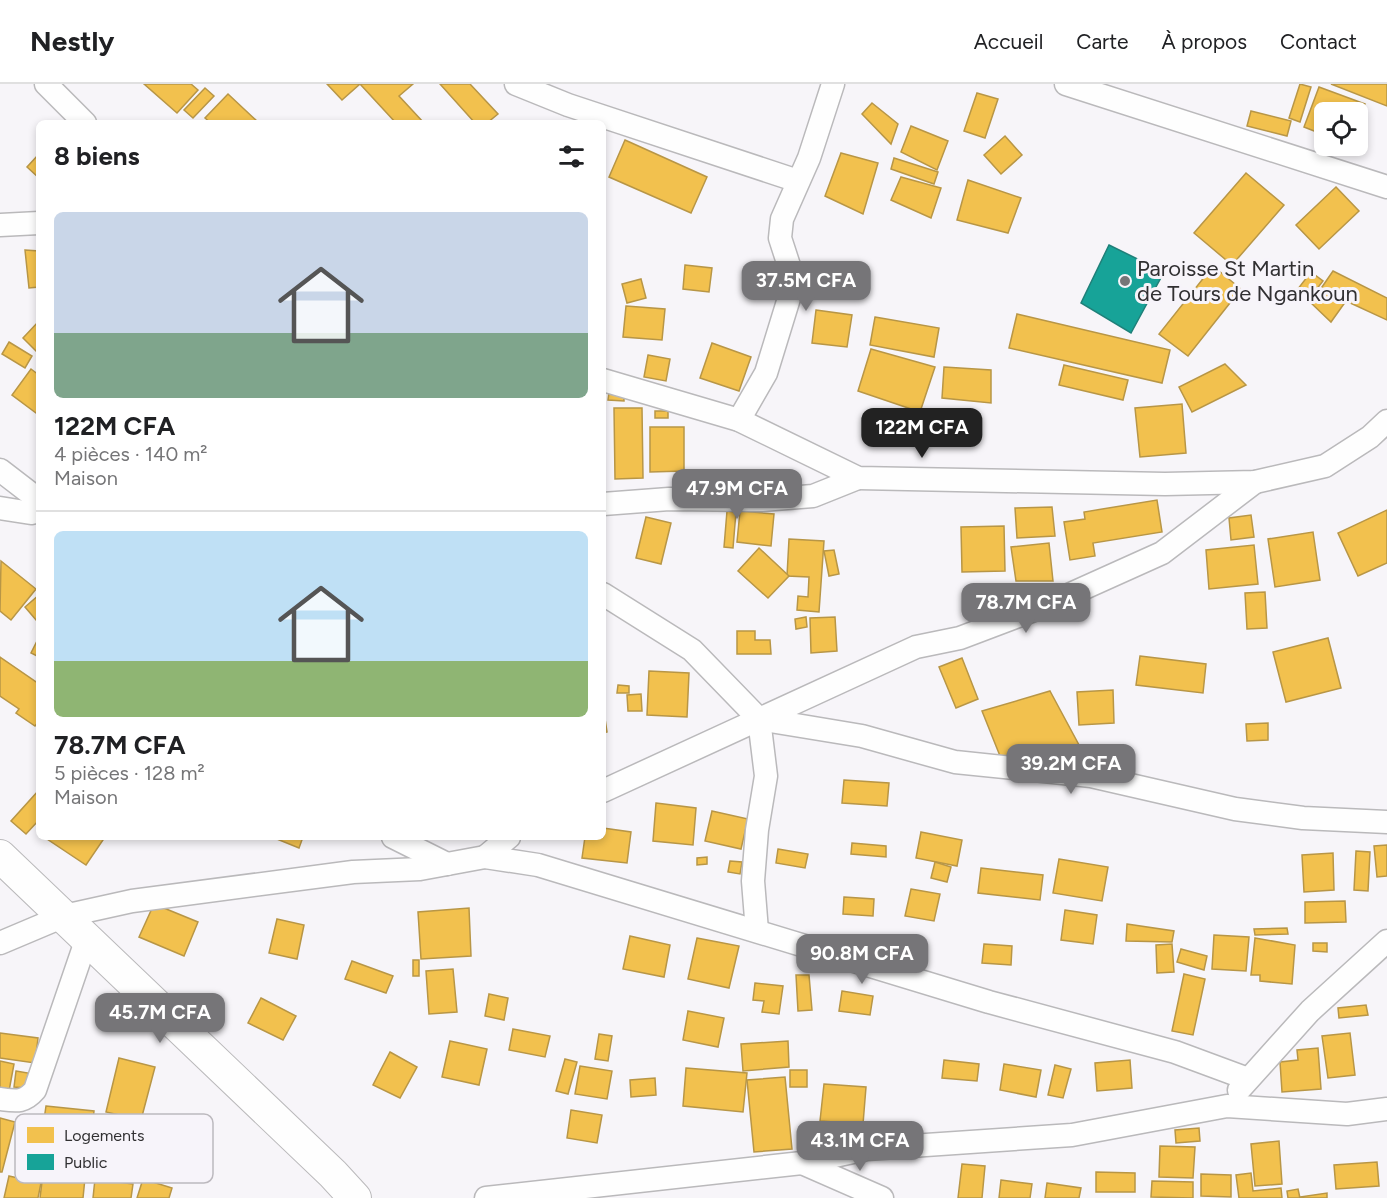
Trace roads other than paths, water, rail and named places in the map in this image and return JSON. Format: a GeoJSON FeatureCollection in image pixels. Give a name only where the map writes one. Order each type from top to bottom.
{"type":"FeatureCollection","features":[{"type":"Feature","properties":{"kind":"main road"},"geometry":{"type":"LineString","coordinates":[[0,856],[355,1198]]}},
{"type":"Feature","properties":{"kind":"street"},"geometry":{"type":"LineString","coordinates":[[46,84],[82,120]]}},
{"type":"Feature","properties":{"kind":"street"},"geometry":{"type":"LineString","coordinates":[[516,84],[568,105],[798,181]]}},
{"type":"Feature","properties":{"kind":"street"},"geometry":{"type":"LineString","coordinates":[[739,420],[766,373],[790,295],[793,278],[780,238],[782,219],[810,158],[833,84]]}},
{"type":"Feature","properties":{"kind":"street"},"geometry":{"type":"LineString","coordinates":[[1066,84],[1387,186]]}},
{"type":"Feature","properties":{"kind":"street"},"geometry":{"type":"LineString","coordinates":[[0,225],[36,223]]}},
{"type":"Feature","properties":{"kind":"street"},"geometry":{"type":"LineString","coordinates":[[606,381],[739,420],[858,478]]}},
{"type":"Feature","properties":{"kind":"street"},"geometry":{"type":"LineString","coordinates":[[606,504],[669,499],[762,500],[813,496],[858,478],[1165,484],[1255,482],[1325,466],[1370,437],[1387,421]]}},
{"type":"Feature","properties":{"kind":"street"},"geometry":{"type":"LineString","coordinates":[[0,470],[36,510]]}},
{"type":"Feature","properties":{"kind":"street"},"geometry":{"type":"LineString","coordinates":[[606,790],[916,647],[960,638],[1041,607],[1162,553],[1255,482]]}},
{"type":"Feature","properties":{"kind":"street"},"geometry":{"type":"LineString","coordinates":[[0,508],[36,511]]}},
{"type":"Feature","properties":{"kind":"street"},"geometry":{"type":"LineString","coordinates":[[606,596],[692,650],[759,719],[862,736],[956,762],[1091,776],[1235,809],[1303,818],[1387,822]]}},
{"type":"Feature","properties":{"kind":"street"},"geometry":{"type":"LineString","coordinates":[[757,931],[753,881],[757,830],[766,776],[759,719]]}},
{"type":"Feature","properties":{"kind":"street"},"geometry":{"type":"LineString","coordinates":[[399,840],[447,864]]}},
{"type":"Feature","properties":{"kind":"street"},"geometry":{"type":"LineString","coordinates":[[485,857],[505,840]]}},
{"type":"Feature","properties":{"kind":"street"},"geometry":{"type":"LineString","coordinates":[[0,943],[64,916],[132,900],[342,873],[420,869],[485,857],[538,865],[989,1002],[1175,1052],[1248,1079]]}},
{"type":"Feature","properties":{"kind":"street"},"geometry":{"type":"LineString","coordinates":[[0,1098],[19,1102],[29,1098],[35,1090],[87,938]]}},
{"type":"Feature","properties":{"kind":"street"},"geometry":{"type":"LineString","coordinates":[[1227,1106],[1248,1079],[1310,1011],[1387,941]]}},
{"type":"Feature","properties":{"kind":"street"},"geometry":{"type":"LineString","coordinates":[[486,1198],[802,1163],[867,1149],[1072,1135],[1227,1106],[1347,1113],[1387,1109]]}},
{"type":"Feature","properties":{"kind":"street"},"geometry":{"type":"LineString","coordinates":[[802,1163],[882,1198]]}},
{"type":"Feature","properties":{"kind":"place","name":"Paroisse St Martin de Tours de Ngankoun"},"geometry":{"type":"Point","coordinates":[1125,281]}}]}
